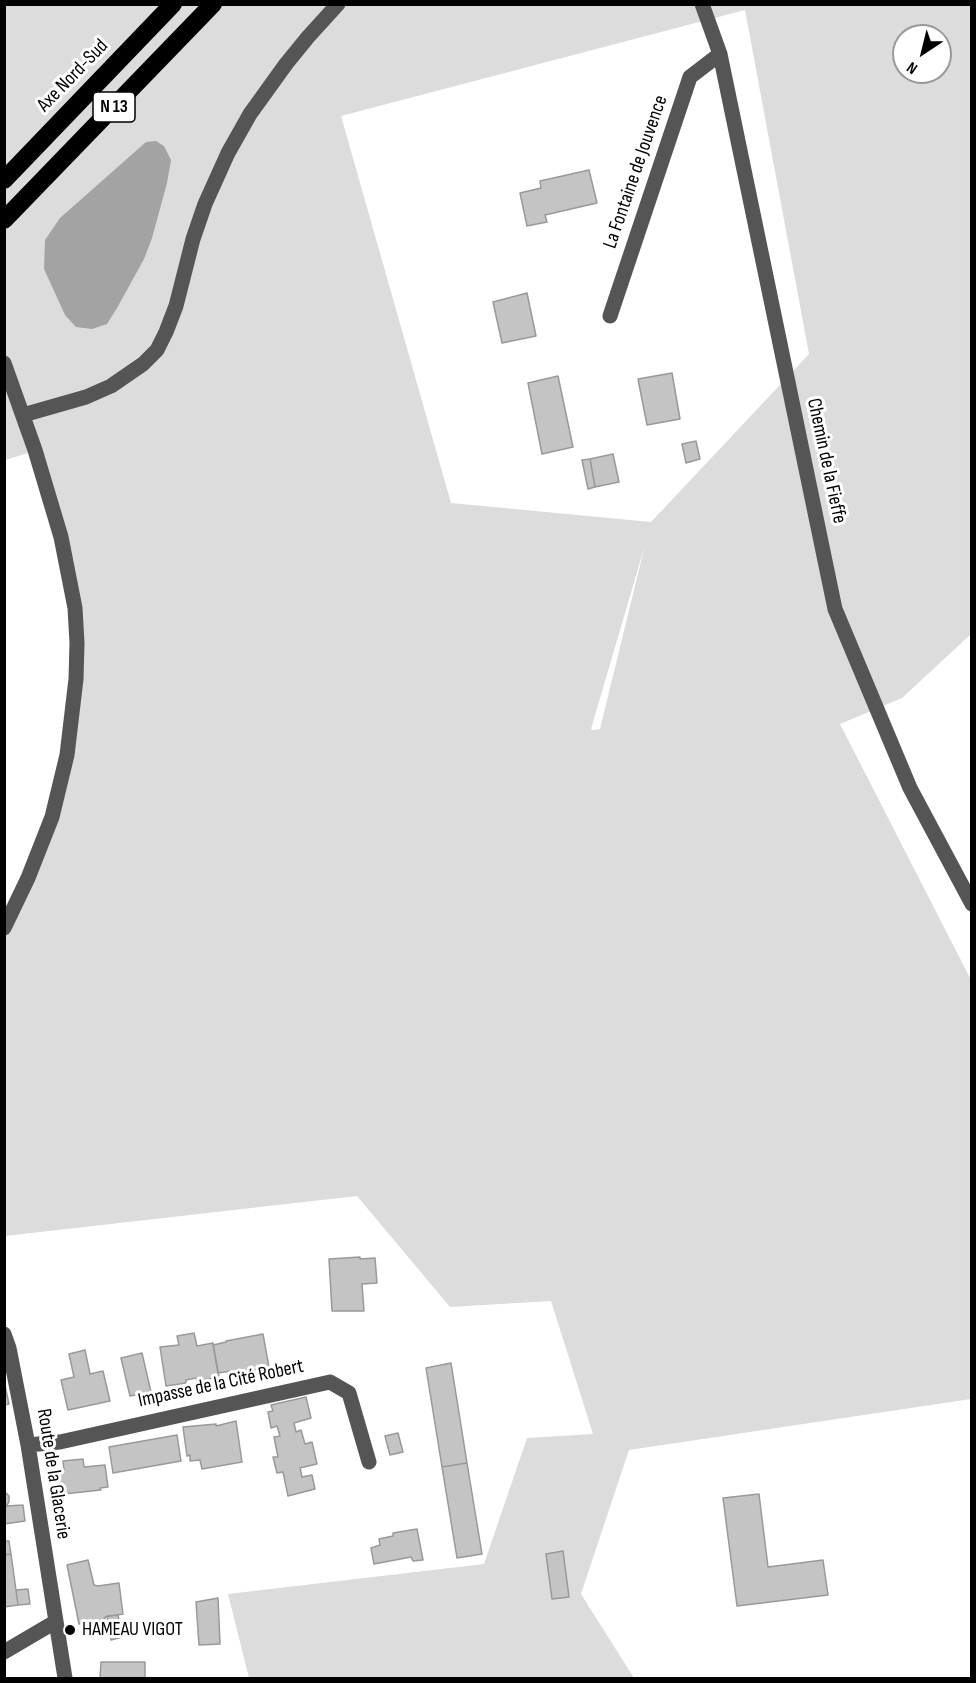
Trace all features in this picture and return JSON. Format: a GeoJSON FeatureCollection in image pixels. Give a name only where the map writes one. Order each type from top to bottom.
{"type":"FeatureCollection","features":[{"type":"Feature","properties":{"kind":"highway","name":"Axe Nord-Sud"},"geometry":{"type":"LineString","coordinates":[[4,180],[173,4]]}},
{"type":"Feature","properties":{"kind":"highway","name":"N 13"},"geometry":{"type":"LineString","coordinates":[[10,215],[213,4]]}},
{"type":"Feature","properties":{"kind":"street"},"geometry":{"type":"LineString","coordinates":[[23,415],[86,397],[111,386],[143,364],[157,350],[176,306],[205,204],[228,153],[250,114],[286,64],[338,4]]}},
{"type":"Feature","properties":{"kind":"street","name":"Chemin de la Fieffe"},"geometry":{"type":"LineString","coordinates":[[702,4],[720,54],[835,609],[910,788],[972,904]]}},
{"type":"Feature","properties":{"kind":"street","name":"La Fontaine de Jouvence"},"geometry":{"type":"LineString","coordinates":[[610,316],[690,77],[720,54]]}},
{"type":"Feature","properties":{"kind":"street"},"geometry":{"type":"LineString","coordinates":[[4,363],[35,450],[63,547],[75,608],[77,643],[76,679],[67,755],[52,817],[28,878],[4,928]]}},
{"type":"Feature","properties":{"kind":"street","name":"Route de la Glacerie"},"geometry":{"type":"LineString","coordinates":[[4,1334],[9,1348],[28,1444],[65,1678]]}},
{"type":"Feature","properties":{"kind":"street","name":"Impasse de la Cité Robert"},"geometry":{"type":"LineString","coordinates":[[28,1444],[60,1442],[330,1382],[349,1393],[369,1462]]}},
{"type":"Feature","properties":{"kind":"street"},"geometry":{"type":"LineString","coordinates":[[4,1652],[55,1622]]}},
{"type":"Feature","properties":{"kind":"shaded area"},"geometry":{"type":"Polygon","coordinates":[[[4,5],[971,5],[971,634],[902,698],[840,724],[971,980],[971,1399],[629,1450],[581,1594],[634,1678],[249,1678],[228,1594],[484,1564],[527,1438],[593,1434],[551,1301],[450,1307],[357,1196],[5,1236],[5,928],[52,817],[77,643],[35,451],[5,460],[4,5]],[[745,10],[341,116],[451,503],[651,522],[809,354],[745,10]],[[645,545],[591,729],[592,730],[600,729],[645,545]]]}},
{"type":"Feature","properties":{"kind":"shaded area"},"geometry":{"type":"Polygon","coordinates":[[[156,141],[164,146],[171,160],[152,238],[144,259],[107,324],[92,329],[76,327],[65,315],[44,269],[45,240],[60,218],[146,142],[156,141]]]}},
{"type":"Feature","properties":{"kind":"building"},"geometry":{"type":"Polygon","coordinates":[[[589,170],[597,203],[545,215],[547,222],[527,226],[520,193],[541,188],[540,181],[589,170]]]}},
{"type":"Feature","properties":{"kind":"building"},"geometry":{"type":"Polygon","coordinates":[[[527,293],[536,336],[502,343],[493,302],[527,293]]]}},
{"type":"Feature","properties":{"kind":"building"},"geometry":{"type":"Polygon","coordinates":[[[672,373],[680,419],[647,425],[638,379],[672,373]]]}},
{"type":"Feature","properties":{"kind":"building"},"geometry":{"type":"Polygon","coordinates":[[[558,376],[573,447],[542,454],[528,383],[558,376]]]}},
{"type":"Feature","properties":{"kind":"building"},"geometry":{"type":"Polygon","coordinates":[[[696,441],[700,459],[686,463],[682,444],[696,441]]]}},
{"type":"Feature","properties":{"kind":"building"},"geometry":{"type":"Polygon","coordinates":[[[613,454],[619,482],[595,487],[590,459],[613,454]]]}},
{"type":"Feature","properties":{"kind":"building"},"geometry":{"type":"Polygon","coordinates":[[[590,459],[595,487],[588,489],[582,460],[590,459]]]}},
{"type":"Feature","properties":{"kind":"building"},"geometry":{"type":"Polygon","coordinates":[[[360,1257],[360,1259],[375,1258],[377,1283],[362,1284],[364,1311],[332,1311],[329,1259],[360,1257]]]}},
{"type":"Feature","properties":{"kind":"building"},"geometry":{"type":"Polygon","coordinates":[[[194,1333],[197,1346],[213,1343],[219,1377],[197,1381],[196,1378],[186,1380],[186,1383],[166,1386],[160,1347],[179,1345],[177,1336],[194,1333]]]}},
{"type":"Feature","properties":{"kind":"building"},"geometry":{"type":"Polygon","coordinates":[[[263,1334],[269,1367],[232,1374],[231,1371],[218,1373],[213,1345],[263,1334]]]}},
{"type":"Feature","properties":{"kind":"building"},"geometry":{"type":"Polygon","coordinates":[[[85,1350],[90,1374],[103,1371],[110,1401],[68,1410],[61,1380],[74,1377],[69,1354],[85,1350]]]}},
{"type":"Feature","properties":{"kind":"building"},"geometry":{"type":"Polygon","coordinates":[[[142,1353],[151,1392],[130,1396],[121,1358],[142,1353]]]}},
{"type":"Feature","properties":{"kind":"building"},"geometry":{"type":"Polygon","coordinates":[[[451,1363],[467,1463],[442,1467],[426,1368],[451,1363]]]}},
{"type":"Feature","properties":{"kind":"building"},"geometry":{"type":"Polygon","coordinates":[[[4,1381],[9,1404],[4,1405],[4,1381]]]}},
{"type":"Feature","properties":{"kind":"building"},"geometry":{"type":"Polygon","coordinates":[[[306,1397],[311,1418],[294,1423],[296,1432],[301,1430],[305,1444],[312,1442],[317,1464],[300,1468],[302,1477],[312,1475],[315,1489],[288,1496],[283,1472],[277,1473],[273,1457],[278,1457],[274,1437],[280,1436],[277,1426],[271,1428],[268,1412],[273,1411],[271,1405],[306,1397]]]}},
{"type":"Feature","properties":{"kind":"building"},"geometry":{"type":"Polygon","coordinates":[[[236,1421],[242,1462],[202,1469],[200,1460],[190,1461],[190,1455],[187,1456],[183,1427],[216,1424],[216,1426],[236,1421]]]}},
{"type":"Feature","properties":{"kind":"building"},"geometry":{"type":"Polygon","coordinates":[[[398,1433],[403,1452],[390,1455],[385,1436],[398,1433]]]}},
{"type":"Feature","properties":{"kind":"building"},"geometry":{"type":"Polygon","coordinates":[[[177,1435],[181,1461],[113,1473],[109,1447],[177,1435]]]}},
{"type":"Feature","properties":{"kind":"building"},"geometry":{"type":"Polygon","coordinates":[[[83,1459],[84,1467],[105,1465],[108,1487],[100,1488],[101,1490],[54,1495],[52,1471],[64,1470],[63,1461],[83,1459]]]}},
{"type":"Feature","properties":{"kind":"building"},"geometry":{"type":"Polygon","coordinates":[[[467,1463],[482,1554],[457,1558],[442,1467],[467,1463]]]}},
{"type":"Feature","properties":{"kind":"building"},"geometry":{"type":"Polygon","coordinates":[[[4,1491],[9,1496],[9,1502],[4,1509],[4,1491]]]}},
{"type":"Feature","properties":{"kind":"building"},"geometry":{"type":"Polygon","coordinates":[[[759,1494],[768,1567],[823,1560],[828,1595],[737,1606],[723,1498],[759,1494]]]}},
{"type":"Feature","properties":{"kind":"building"},"geometry":{"type":"Polygon","coordinates":[[[23,1505],[25,1521],[4,1524],[4,1509],[7,1506],[23,1505]]]}},
{"type":"Feature","properties":{"kind":"building"},"geometry":{"type":"Polygon","coordinates":[[[417,1529],[423,1560],[413,1561],[411,1557],[374,1564],[371,1548],[380,1545],[379,1539],[393,1536],[393,1533],[417,1529]]]}},
{"type":"Feature","properties":{"kind":"building"},"geometry":{"type":"Polygon","coordinates":[[[4,1541],[9,1541],[11,1554],[4,1555],[4,1541]]]}},
{"type":"Feature","properties":{"kind":"building"},"geometry":{"type":"Polygon","coordinates":[[[563,1551],[569,1597],[552,1599],[546,1554],[563,1551]]]}},
{"type":"Feature","properties":{"kind":"building"},"geometry":{"type":"Polygon","coordinates":[[[11,1554],[18,1605],[4,1607],[4,1555],[11,1554]]]}},
{"type":"Feature","properties":{"kind":"building"},"geometry":{"type":"Polygon","coordinates":[[[88,1560],[94,1585],[119,1583],[123,1614],[79,1624],[67,1565],[88,1560]]]}},
{"type":"Feature","properties":{"kind":"building"},"geometry":{"type":"Polygon","coordinates":[[[28,1589],[30,1604],[18,1605],[16,1590],[28,1589]]]}},
{"type":"Feature","properties":{"kind":"building"},"geometry":{"type":"Polygon","coordinates":[[[218,1598],[220,1644],[199,1645],[196,1602],[218,1598]]]}},
{"type":"Feature","properties":{"kind":"building"},"geometry":{"type":"Polygon","coordinates":[[[118,1615],[122,1637],[111,1640],[107,1616],[118,1615]]]}},
{"type":"Feature","properties":{"kind":"building"},"geometry":{"type":"Polygon","coordinates":[[[101,1662],[145,1662],[145,1678],[100,1678],[101,1662]]]}},
{"type":"Feature","properties":{"kind":"place","name":"HAMEAU VIGOT"},"geometry":{"type":"Point","coordinates":[70,1630]}}]}
